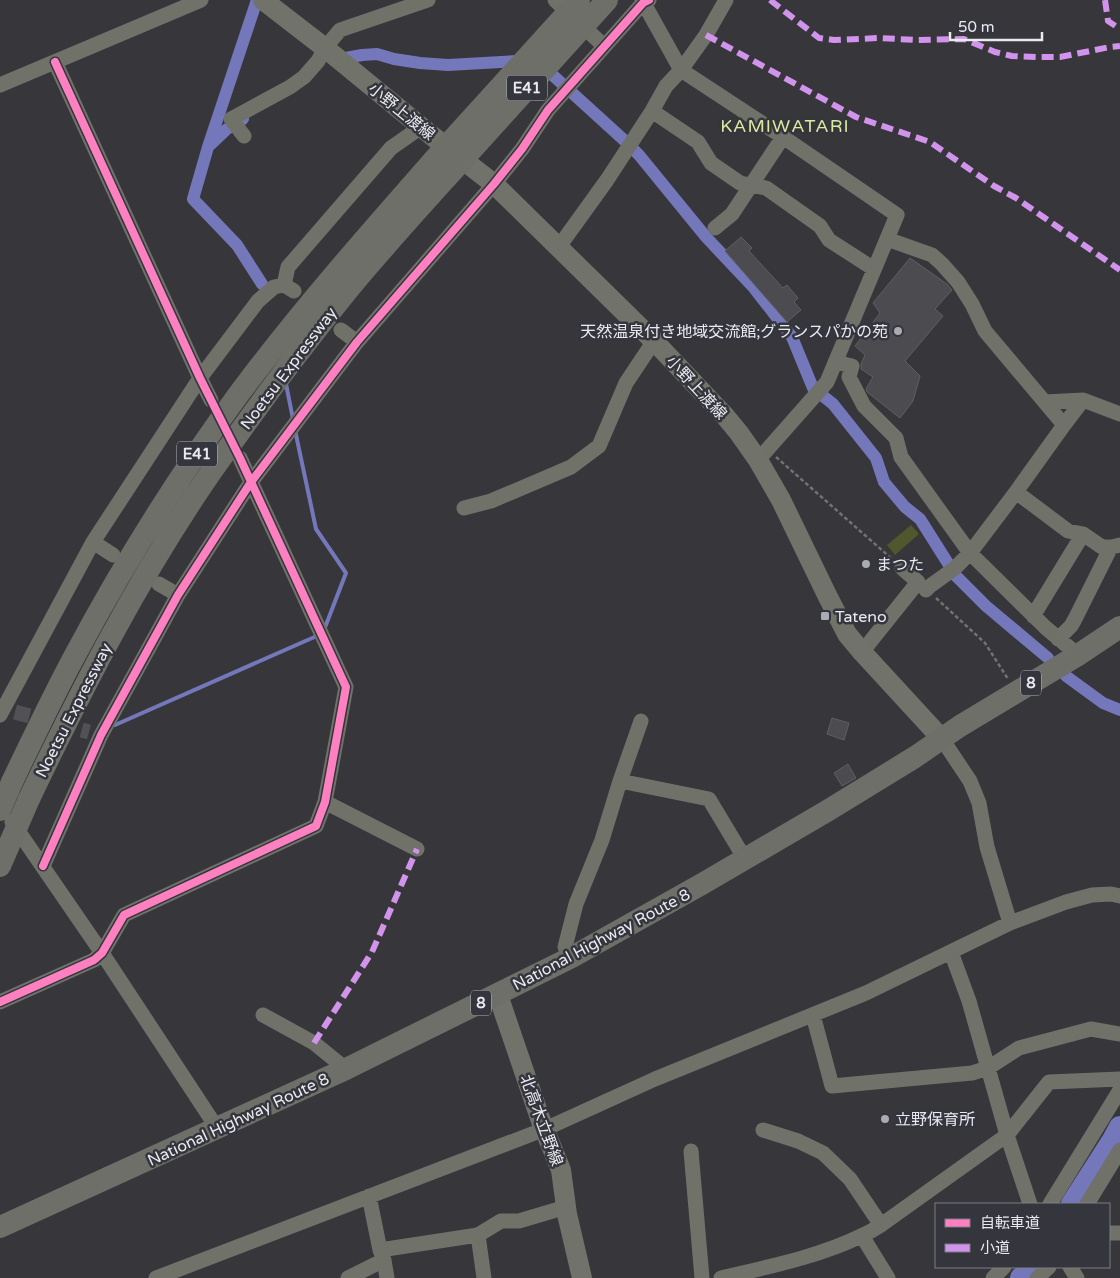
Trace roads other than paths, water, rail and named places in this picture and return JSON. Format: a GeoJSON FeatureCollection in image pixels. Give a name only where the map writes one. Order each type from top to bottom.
{"type":"FeatureCollection","features":[{"type":"Feature","properties":{"kind":"highway","name":"Noetsu Expressway"},"geometry":{"type":"LineString","coordinates":[[0,866],[29,799],[110,638],[208,476],[305,344],[349,290],[440,169],[579,0]]}},
{"type":"Feature","properties":{"kind":"highway","name":"Noetsu Expressway"},"geometry":{"type":"LineString","coordinates":[[0,810],[69,666],[147,530],[190,464],[287,330],[335,273],[608,0]]}},
{"type":"Feature","properties":{"kind":"highway","name":"National Highway Route 8"},"geometry":{"type":"LineString","coordinates":[[0,1227],[346,1069],[572,957],[843,801],[1120,627]]}},
{"type":"Feature","properties":{"kind":"main road","name":"小野上渡線"},"geometry":{"type":"LineString","coordinates":[[265,1],[494,184],[654,341],[739,433],[763,454],[781,500],[847,634],[942,739]]}},
{"type":"Feature","properties":{"kind":"main road","name":"北高木立野線"},"geometry":{"type":"LineString","coordinates":[[498,995],[561,1170],[566,1207],[582,1278]]}},
{"type":"Feature","properties":{"kind":"street"},"geometry":{"type":"LineString","coordinates":[[0,85],[201,0]]}},
{"type":"Feature","properties":{"kind":"street"},"geometry":{"type":"LineString","coordinates":[[244,136],[231,119],[290,87],[304,77],[340,30],[428,0]]}},
{"type":"Feature","properties":{"kind":"street"},"geometry":{"type":"LineString","coordinates":[[555,0],[604,46]]}},
{"type":"Feature","properties":{"kind":"street"},"geometry":{"type":"LineString","coordinates":[[558,248],[607,180],[666,86],[681,70],[706,35],[726,0]]}},
{"type":"Feature","properties":{"kind":"street"},"geometry":{"type":"LineString","coordinates":[[43,866],[95,734],[178,595],[251,482],[358,342],[522,149],[548,110],[645,1],[681,70],[784,137],[897,215],[827,382],[763,454]]}},
{"type":"Feature","properties":{"kind":"street"},"geometry":{"type":"LineString","coordinates":[[55,62],[211,400]]}},
{"type":"Feature","properties":{"kind":"street"},"geometry":{"type":"LineString","coordinates":[[652,111],[698,142],[711,163],[740,183],[766,188],[820,226],[829,240],[874,269]]}},
{"type":"Feature","properties":{"kind":"street"},"geometry":{"type":"LineString","coordinates":[[6,712],[93,542],[200,378],[258,301],[274,287],[289,288],[288,267],[391,148],[421,127]]}},
{"type":"Feature","properties":{"kind":"street"},"geometry":{"type":"LineString","coordinates":[[715,228],[732,214],[784,137]]}},
{"type":"Feature","properties":{"kind":"street"},"geometry":{"type":"LineString","coordinates":[[887,239],[932,255],[942,264],[958,282],[972,304],[985,331],[1064,425]]}},
{"type":"Feature","properties":{"kind":"street"},"geometry":{"type":"LineString","coordinates":[[341,330],[358,342]]}},
{"type":"Feature","properties":{"kind":"street"},"geometry":{"type":"LineString","coordinates":[[464,508],[491,501],[571,467],[598,446],[626,383],[654,341]]}},
{"type":"Feature","properties":{"kind":"street"},"geometry":{"type":"LineString","coordinates":[[835,362],[852,366],[848,377],[864,406],[896,438],[901,457],[970,553],[1033,616],[1078,655]]}},
{"type":"Feature","properties":{"kind":"street"},"geometry":{"type":"LineString","coordinates":[[1046,402],[1083,400],[1120,414]]}},
{"type":"Feature","properties":{"kind":"street"},"geometry":{"type":"LineString","coordinates":[[902,568],[922,586],[930,586],[953,570],[970,553],[1083,400]]}},
{"type":"Feature","properties":{"kind":"street"},"geometry":{"type":"LineString","coordinates":[[0,1002],[94,960],[102,952],[124,915],[316,826],[324,802],[346,687],[240,458]]}},
{"type":"Feature","properties":{"kind":"street"},"geometry":{"type":"LineString","coordinates":[[1016,492],[1068,531],[1083,534],[1102,547],[1115,546]]}},
{"type":"Feature","properties":{"kind":"street"},"geometry":{"type":"LineString","coordinates":[[1033,616],[1083,534]]}},
{"type":"Feature","properties":{"kind":"street"},"geometry":{"type":"LineString","coordinates":[[93,542],[113,554]]}},
{"type":"Feature","properties":{"kind":"street"},"geometry":{"type":"LineString","coordinates":[[1058,638],[1071,626],[1115,546]]}},
{"type":"Feature","properties":{"kind":"street"},"geometry":{"type":"LineString","coordinates":[[159,584],[178,595]]}},
{"type":"Feature","properties":{"kind":"street"},"geometry":{"type":"LineString","coordinates":[[862,652],[922,586]]}},
{"type":"Feature","properties":{"kind":"street"},"geometry":{"type":"LineString","coordinates":[[572,957],[565,947],[576,904],[602,840],[620,780],[641,721]]}},
{"type":"Feature","properties":{"kind":"street"},"geometry":{"type":"LineString","coordinates":[[942,739],[970,781],[979,802],[987,847],[1010,923]]}},
{"type":"Feature","properties":{"kind":"street"},"geometry":{"type":"LineString","coordinates":[[620,780],[709,799],[745,859]]}},
{"type":"Feature","properties":{"kind":"street"},"geometry":{"type":"LineString","coordinates":[[324,802],[417,849]]}},
{"type":"Feature","properties":{"kind":"street"},"geometry":{"type":"LineString","coordinates":[[0,804],[102,952],[217,1128]]}},
{"type":"Feature","properties":{"kind":"street"},"geometry":{"type":"LineString","coordinates":[[156,1278],[545,1129],[655,1079],[866,993],[1010,923],[1092,894],[1120,896]]}},
{"type":"Feature","properties":{"kind":"street"},"geometry":{"type":"LineString","coordinates":[[950,952],[969,1001],[1007,1135],[1030,1203]]}},
{"type":"Feature","properties":{"kind":"street"},"geometry":{"type":"LineString","coordinates":[[262,1015],[314,1043],[346,1069]]}},
{"type":"Feature","properties":{"kind":"street"},"geometry":{"type":"LineString","coordinates":[[813,1015],[832,1086],[972,1073],[988,1068],[1019,1048],[1091,1029],[1120,1034]]}},
{"type":"Feature","properties":{"kind":"street"},"geometry":{"type":"LineString","coordinates":[[721,1278],[809,1256],[862,1236],[881,1225],[1007,1135],[1050,1082],[1120,1079]]}},
{"type":"Feature","properties":{"kind":"street"},"geometry":{"type":"LineString","coordinates":[[1051,1203],[1120,1090]]}},
{"type":"Feature","properties":{"kind":"street"},"geometry":{"type":"LineString","coordinates":[[763,1130],[798,1141],[823,1153],[850,1178],[881,1225]]}},
{"type":"Feature","properties":{"kind":"street"},"geometry":{"type":"LineString","coordinates":[[1088,1203],[1120,1150]]}},
{"type":"Feature","properties":{"kind":"street"},"geometry":{"type":"LineString","coordinates":[[692,1151],[702,1278]]}},
{"type":"Feature","properties":{"kind":"street"},"geometry":{"type":"LineString","coordinates":[[370,1196],[387,1278]]}},
{"type":"Feature","properties":{"kind":"street"},"geometry":{"type":"LineString","coordinates":[[348,1278],[382,1255],[478,1235],[500,1221],[519,1222],[566,1207]]}},
{"type":"Feature","properties":{"kind":"street"},"geometry":{"type":"LineString","coordinates":[[478,1235],[484,1278]]}},
{"type":"Feature","properties":{"kind":"street"},"geometry":{"type":"LineString","coordinates":[[862,1236],[888,1278]]}},
{"type":"Feature","properties":{"kind":"street"},"geometry":{"type":"LineString","coordinates":[[993,1278],[1003,1268]]}},
{"type":"Feature","properties":{"kind":"street"},"geometry":{"type":"LineString","coordinates":[[1037,1278],[1048,1268]]}},
{"type":"Feature","properties":{"kind":"waterway"},"geometry":{"type":"LineString","coordinates":[[257,0],[208,147],[193,199],[237,245],[262,284]]}},
{"type":"Feature","properties":{"kind":"waterway"},"geometry":{"type":"LineString","coordinates":[[335,60],[377,54],[394,59],[448,65],[536,60],[639,155],[706,237],[754,288],[792,337],[813,388],[833,404],[876,458],[884,482],[905,507],[920,519],[956,576],[986,606],[1048,658]]}},
{"type":"Feature","properties":{"kind":"waterway"},"geometry":{"type":"LineString","coordinates":[[208,147],[227,129],[243,119]]}},
{"type":"Feature","properties":{"kind":"waterway"},"geometry":{"type":"LineString","coordinates":[[286,384],[293,419]]}},
{"type":"Feature","properties":{"kind":"waterway"},"geometry":{"type":"LineString","coordinates":[[295,430],[316,529],[346,573],[324,630]]}},
{"type":"Feature","properties":{"kind":"waterway"},"geometry":{"type":"LineString","coordinates":[[115,725],[319,635]]}},
{"type":"Feature","properties":{"kind":"waterway"},"geometry":{"type":"LineString","coordinates":[[1066,676],[1103,703],[1120,710]]}},
{"type":"Feature","properties":{"kind":"waterway"},"geometry":{"type":"LineString","coordinates":[[1073,1203],[1120,1127]]}},
{"type":"Feature","properties":{"kind":"waterway"},"geometry":{"type":"LineString","coordinates":[[1021,1278],[1032,1268]]}},
{"type":"Feature","properties":{"kind":"tunnel"},"geometry":{"type":"LineString","coordinates":[[15,712],[89,732]]}},
{"type":"Feature","properties":{"kind":"place","name":"天然温泉付き地域交流館;グランスパかの苑"},"geometry":{"type":"Point","coordinates":[898,331]}},
{"type":"Feature","properties":{"kind":"place","name":"まつた"},"geometry":{"type":"Point","coordinates":[866,564]}},
{"type":"Feature","properties":{"kind":"place","name":"Tateno"},"geometry":{"type":"Point","coordinates":[825,616]}},
{"type":"Feature","properties":{"kind":"place","name":"立野保育所"},"geometry":{"type":"Point","coordinates":[885,1119]}},
{"type":"Feature","properties":{"kind":"district","name":"KAMIWATARI"},"geometry":{"type":"Point","coordinates":[785,126]}}]}
